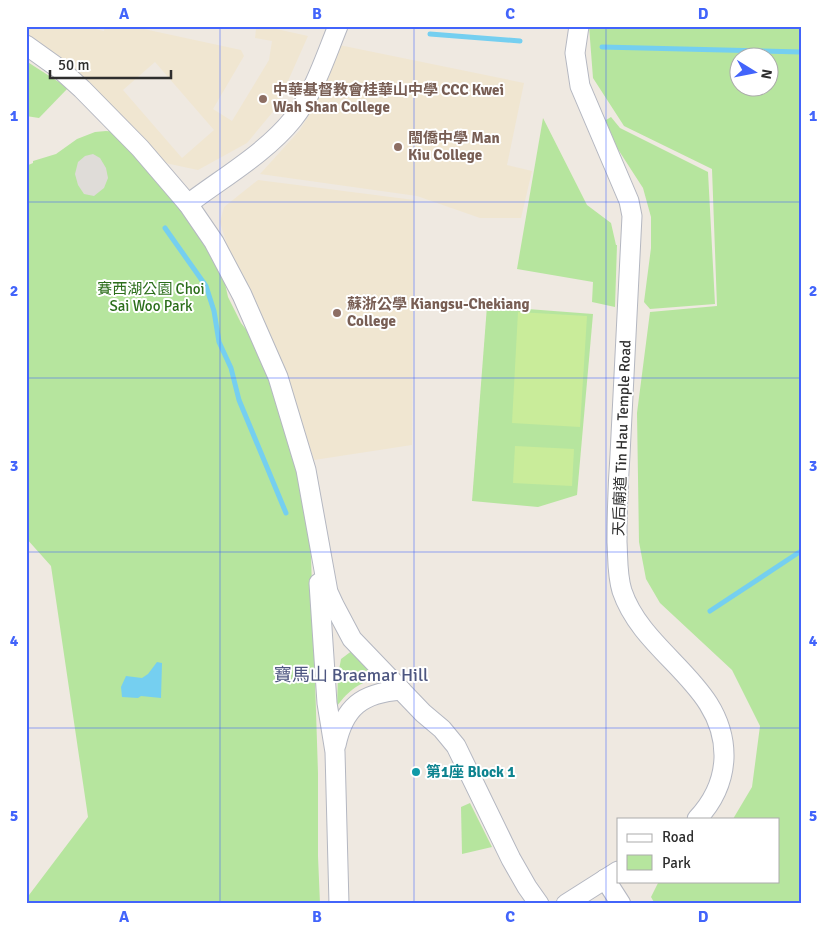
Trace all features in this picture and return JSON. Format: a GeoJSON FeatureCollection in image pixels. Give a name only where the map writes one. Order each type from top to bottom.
{"type":"FeatureCollection","features":[{"type":"Feature","properties":{"kind":"street"},"geometry":{"type":"LineString","coordinates":[[188,204],[265,148],[293,119],[314,84],[338,26]]}},
{"type":"Feature","properties":{"kind":"street","name":"天后廟道 Tin Hau Temple Road"},"geometry":{"type":"LineString","coordinates":[[578,26],[575,53],[580,86],[629,201],[632,216],[618,503],[619,578],[626,601],[638,623],[664,654],[702,693],[717,718],[724,746],[722,777],[711,801],[698,818]]}},
{"type":"Feature","properties":{"kind":"street"},"geometry":{"type":"LineString","coordinates":[[26,45],[54,65],[82,89],[145,152],[188,204],[214,242],[255,322],[278,376],[306,470],[328,592],[334,605],[352,639],[400,690],[442,729],[456,746],[510,859],[527,888],[540,904]]}},
{"type":"Feature","properties":{"kind":"street"},"geometry":{"type":"LineString","coordinates":[[315,525],[327,703],[335,752],[339,904]]}},
{"type":"Feature","properties":{"kind":"street"},"geometry":{"type":"LineString","coordinates":[[324,666],[334,651],[352,639]]}},
{"type":"Feature","properties":{"kind":"street"},"geometry":{"type":"LineString","coordinates":[[335,752],[340,728],[348,713],[356,704],[383,692],[400,690]]}},
{"type":"Feature","properties":{"kind":"street"},"geometry":{"type":"LineString","coordinates":[[566,904],[612,875],[621,904]]}},
{"type":"Feature","properties":{"kind":"shaded area","name":"中華基督教會桂華山中學 CCC Kwei Wah Shan College"},"geometry":{"type":"Polygon","coordinates":[[[26,26],[83,26],[104,31],[105,26],[130,26],[241,50],[244,56],[213,109],[232,121],[269,60],[272,41],[255,38],[256,29],[246,26],[263,26],[308,36],[276,108],[247,143],[198,170],[165,163],[85,78],[26,39],[26,26]],[[155,62],[123,90],[182,158],[214,130],[155,62]]]}},
{"type":"Feature","properties":{"kind":"shaded area","name":"閩僑中學 Man Kiu College"},"geometry":{"type":"Polygon","coordinates":[[[339,45],[524,83],[507,165],[532,171],[521,218],[480,218],[417,196],[260,174],[300,130],[315,104],[339,45]]]}},
{"type":"Feature","properties":{"kind":"shaded area"},"geometry":{"type":"Polygon","coordinates":[[[93,154],[100,158],[106,168],[108,178],[104,188],[94,196],[84,194],[78,185],[75,174],[78,162],[85,156],[93,154]]]}},
{"type":"Feature","properties":{"kind":"shaded area","name":"蘇浙公學 Kiangsu-Chekiang College"},"geometry":{"type":"Polygon","coordinates":[[[258,180],[414,200],[412,445],[314,460],[285,369],[252,293],[228,248],[220,222],[224,207],[258,180]]]}},
{"type":"Feature","properties":{"kind":"green space"},"geometry":{"type":"Polygon","coordinates":[[[589,26],[801,26],[801,904],[655,904],[651,897],[658,882],[780,882],[780,818],[734,818],[752,787],[760,726],[732,670],[660,603],[646,579],[639,542],[637,413],[650,312],[717,306],[712,169],[624,126],[593,78],[589,26]]]}},
{"type":"Feature","properties":{"kind":"green space"},"geometry":{"type":"Polygon","coordinates":[[[26,61],[68,88],[39,118],[26,116],[26,61]]]}},
{"type":"Feature","properties":{"kind":"green space"},"geometry":{"type":"Polygon","coordinates":[[[611,117],[620,128],[708,172],[715,304],[650,309],[644,302],[651,248],[651,217],[643,188],[601,123],[611,117]]]}},
{"type":"Feature","properties":{"kind":"green space"},"geometry":{"type":"Polygon","coordinates":[[[543,118],[587,205],[611,223],[617,245],[615,307],[592,302],[593,282],[517,269],[543,118]]]}},
{"type":"Feature","properties":{"kind":"green space","name":"賽西湖公園 Choi Sai Woo Park"},"geometry":{"type":"Polygon","coordinates":[[[95,132],[118,132],[154,172],[204,240],[222,270],[228,297],[241,323],[263,351],[282,404],[308,520],[311,556],[320,904],[26,904],[26,899],[88,817],[51,566],[26,538],[26,166],[33,163],[33,161],[56,154],[77,139],[95,132]]]}},
{"type":"Feature","properties":{"kind":"green space"},"geometry":{"type":"Polygon","coordinates":[[[487,306],[593,314],[577,495],[538,507],[472,501],[487,306]]]}},
{"type":"Feature","properties":{"kind":"green space"},"geometry":{"type":"Polygon","coordinates":[[[518,312],[587,316],[580,427],[512,423],[518,312]]]}},
{"type":"Feature","properties":{"kind":"green space"},"geometry":{"type":"Polygon","coordinates":[[[515,446],[574,449],[572,486],[513,483],[515,446]]]}},
{"type":"Feature","properties":{"kind":"green space"},"geometry":{"type":"Polygon","coordinates":[[[353,650],[378,677],[355,688],[337,706],[338,675],[341,659],[353,650]]]}},
{"type":"Feature","properties":{"kind":"green space"},"geometry":{"type":"Polygon","coordinates":[[[470,803],[492,847],[462,854],[461,807],[470,803]]]}},
{"type":"Feature","properties":{"kind":"water"},"geometry":{"type":"Polygon","coordinates":[[[157,662],[162,663],[161,698],[122,697],[121,687],[126,676],[142,678],[148,674],[157,662]]]}},
{"type":"Feature","properties":{"kind":"waterway"},"geometry":{"type":"LineString","coordinates":[[430,34],[520,41]]}},
{"type":"Feature","properties":{"kind":"waterway"},"geometry":{"type":"LineString","coordinates":[[602,47],[801,52]]}},
{"type":"Feature","properties":{"kind":"waterway"},"geometry":{"type":"LineString","coordinates":[[165,228],[206,286],[214,311],[219,342],[231,368],[239,400],[286,513]]}},
{"type":"Feature","properties":{"kind":"waterway"},"geometry":{"type":"LineString","coordinates":[[710,611],[801,551]]}},
{"type":"Feature","properties":{"kind":"place","name":"中華基督教會桂華山中學 CCC Kwei Wah Shan College"},"geometry":{"type":"Point","coordinates":[263,99]}},
{"type":"Feature","properties":{"kind":"place","name":"閩僑中學 Man Kiu College"},"geometry":{"type":"Point","coordinates":[398,147]}},
{"type":"Feature","properties":{"kind":"place","name":"蘇浙公學 Kiangsu-Chekiang College"},"geometry":{"type":"Point","coordinates":[337,313]}},
{"type":"Feature","properties":{"kind":"place","name":"第1座 Block 1"},"geometry":{"type":"Point","coordinates":[416,772]}},
{"type":"Feature","properties":{"kind":"district","name":"寶馬山 Braemar Hill"},"geometry":{"type":"Point","coordinates":[351,675]}}]}
